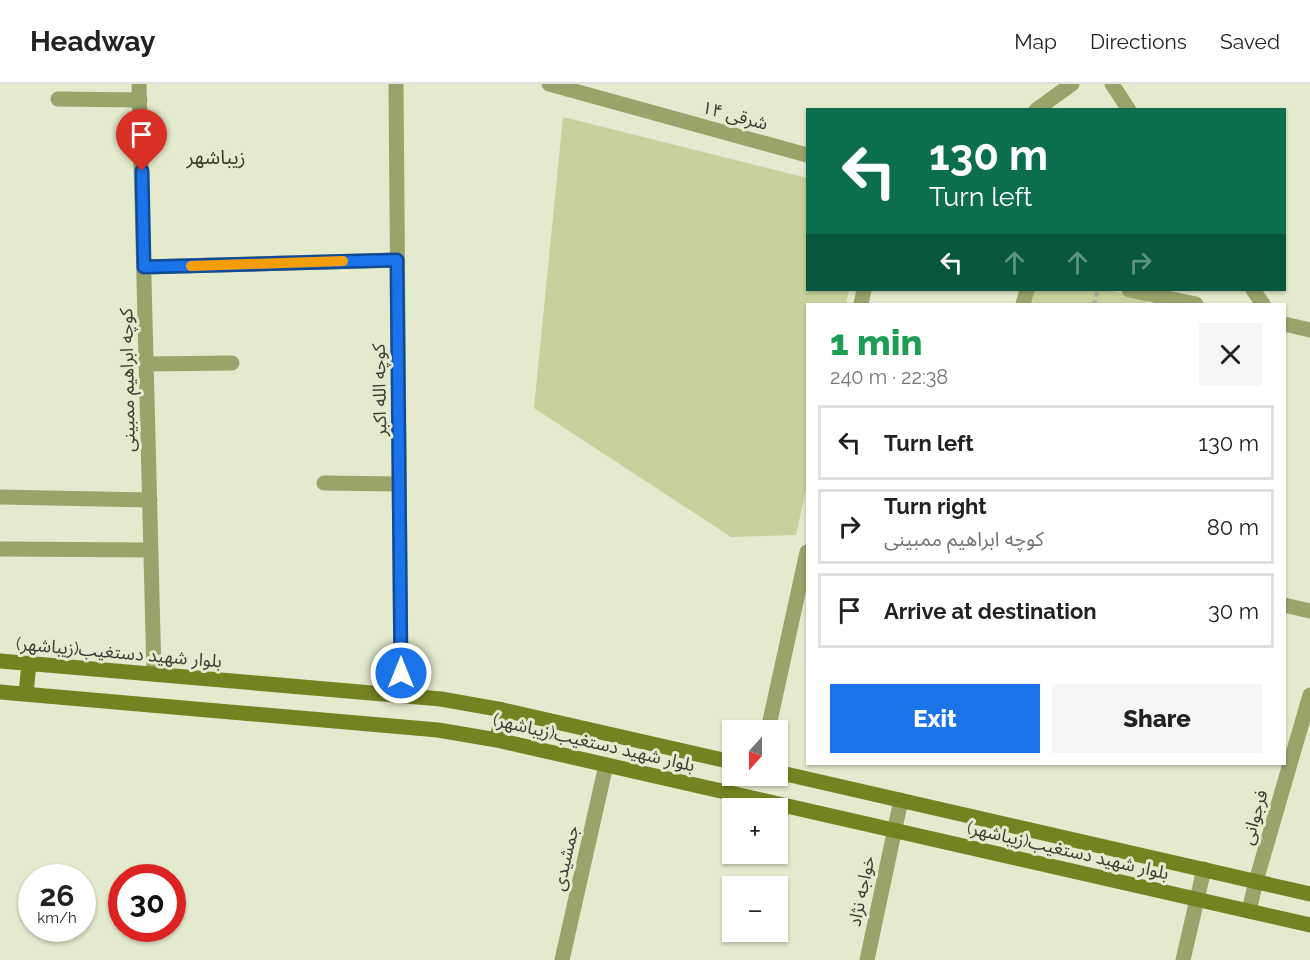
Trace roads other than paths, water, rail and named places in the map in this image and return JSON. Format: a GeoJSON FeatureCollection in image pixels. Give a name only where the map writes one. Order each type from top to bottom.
{"type":"FeatureCollection","features":[{"type":"Feature","properties":{"kind":"street","name":"کوچه ابراهیم ممبینی"},"geometry":{"type":"LineString","coordinates":[[140,84],[154,674]]}},
{"type":"Feature","properties":{"kind":"street","name":"کوچه الله اکبر"},"geometry":{"type":"LineString","coordinates":[[396,84],[401,696]]}},
{"type":"Feature","properties":{"kind":"street","name":"۱۴ شرقی"},"geometry":{"type":"LineString","coordinates":[[549,84],[806,155]]}},
{"type":"Feature","properties":{"kind":"street"},"geometry":{"type":"LineString","coordinates":[[1039,108],[1072,84]]}},
{"type":"Feature","properties":{"kind":"street"},"geometry":{"type":"LineString","coordinates":[[1112,84],[1129,108]]}},
{"type":"Feature","properties":{"kind":"street"},"geometry":{"type":"LineString","coordinates":[[58,99],[140,100]]}},
{"type":"Feature","properties":{"kind":"street"},"geometry":{"type":"LineString","coordinates":[[144,267],[397,260]]}},
{"type":"Feature","properties":{"kind":"street"},"geometry":{"type":"LineString","coordinates":[[1131,291],[1153,300],[1185,303]]}},
{"type":"Feature","properties":{"kind":"street"},"geometry":{"type":"LineString","coordinates":[[1253,291],[1262,303]]}},
{"type":"Feature","properties":{"kind":"street"},"geometry":{"type":"LineString","coordinates":[[1286,324],[1310,330]]}},
{"type":"Feature","properties":{"kind":"street"},"geometry":{"type":"LineString","coordinates":[[146,364],[232,363]]}},
{"type":"Feature","properties":{"kind":"street"},"geometry":{"type":"LineString","coordinates":[[324,483],[399,484]]}},
{"type":"Feature","properties":{"kind":"street"},"geometry":{"type":"LineString","coordinates":[[0,497],[150,500]]}},
{"type":"Feature","properties":{"kind":"street"},"geometry":{"type":"LineString","coordinates":[[0,549],[151,550]]}},
{"type":"Feature","properties":{"kind":"street"},"geometry":{"type":"LineString","coordinates":[[770,720],[806,557]]}},
{"type":"Feature","properties":{"kind":"street"},"geometry":{"type":"LineString","coordinates":[[1286,605],[1310,611]]}},
{"type":"Feature","properties":{"kind":"street","name":"بلوار شهید دستغیب(زیباشهر)"},"geometry":{"type":"LineString","coordinates":[[0,661],[441,699],[503,710],[722,760]]}},
{"type":"Feature","properties":{"kind":"street"},"geometry":{"type":"LineString","coordinates":[[26,694],[29,663]]}},
{"type":"Feature","properties":{"kind":"street","name":"بلوار شهید دستغیب(زیباشهر)"},"geometry":{"type":"LineString","coordinates":[[0,692],[438,730],[497,740],[1310,925]]}},
{"type":"Feature","properties":{"kind":"street","name":"فرجوانی"},"geometry":{"type":"LineString","coordinates":[[1249,911],[1310,695]]}},
{"type":"Feature","properties":{"kind":"street"},"geometry":{"type":"LineString","coordinates":[[497,740],[503,710]]}},
{"type":"Feature","properties":{"kind":"street","name":"جمشیدی"},"geometry":{"type":"LineString","coordinates":[[562,960],[606,765]]}},
{"type":"Feature","properties":{"kind":"street","name":"بلوار شهید دستغیب(زیباشهر)"},"geometry":{"type":"LineString","coordinates":[[788,774],[1310,894]]}},
{"type":"Feature","properties":{"kind":"street","name":"خواجه نژاد"},"geometry":{"type":"LineString","coordinates":[[867,960],[901,800]]}},
{"type":"Feature","properties":{"kind":"street"},"geometry":{"type":"LineString","coordinates":[[1184,960],[1204,870]]}},
{"type":"Feature","properties":{"kind":"district","name":"زیباشهر"},"geometry":{"type":"Point","coordinates":[216,157]}}]}
